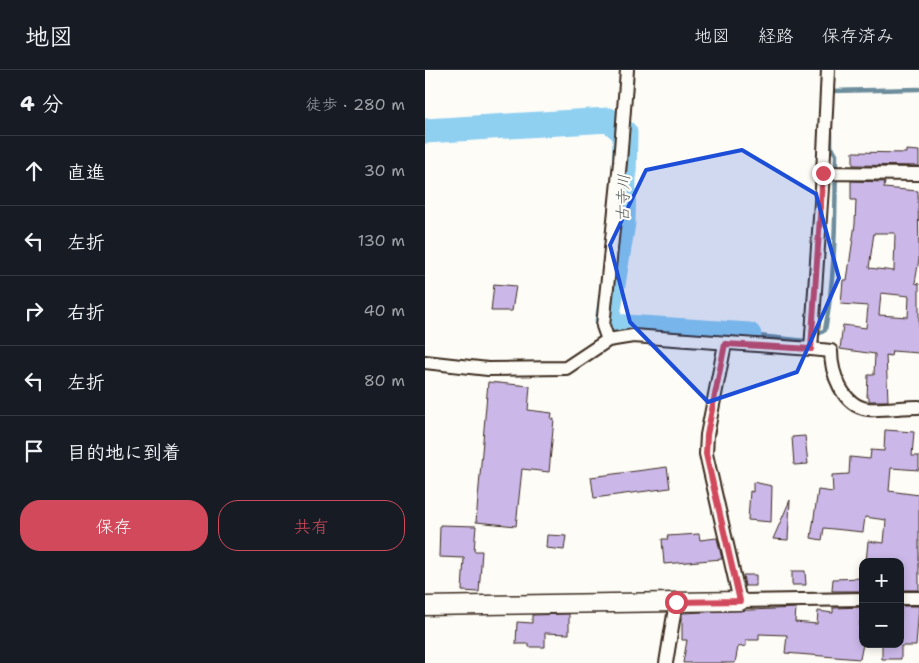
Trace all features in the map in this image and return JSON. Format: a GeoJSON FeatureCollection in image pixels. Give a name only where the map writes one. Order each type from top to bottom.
{"type":"FeatureCollection","features":[{"type":"Feature","properties":{"kind":"street"},"geometry":{"type":"LineString","coordinates":[[608,340],[603,326],[621,162],[627,70]]}},
{"type":"Feature","properties":{"kind":"street"},"geometry":{"type":"LineString","coordinates":[[811,349],[828,70]]}},
{"type":"Feature","properties":{"kind":"street"},"geometry":{"type":"LineString","coordinates":[[823,173],[919,174]]}},
{"type":"Feature","properties":{"kind":"street"},"geometry":{"type":"LineString","coordinates":[[425,362],[488,369],[566,368],[608,340],[633,336],[811,349],[831,351],[831,365],[837,384],[854,403],[866,409],[919,407]]}},
{"type":"Feature","properties":{"kind":"street"},"geometry":{"type":"LineString","coordinates":[[725,344],[707,435],[706,454],[740,601]]}},
{"type":"Feature","properties":{"kind":"street"},"geometry":{"type":"LineString","coordinates":[[904,598],[919,598]]}},
{"type":"Feature","properties":{"kind":"street"},"geometry":{"type":"LineString","coordinates":[[425,606],[859,599]]}},
{"type":"Feature","properties":{"kind":"street"},"geometry":{"type":"LineString","coordinates":[[666,663],[676,602]]}},
{"type":"Feature","properties":{"kind":"highlighted area"},"geometry":{"type":"Polygon","coordinates":[[[742,150],[816,194],[839,278],[797,372],[708,402],[630,322],[610,245],[646,170],[742,150]]]}},
{"type":"Feature","properties":{"kind":"building"},"geometry":{"type":"Polygon","coordinates":[[[906,150],[919,151],[919,166],[853,165],[853,152],[906,153],[906,150]]]}},
{"type":"Feature","properties":{"kind":"building"},"geometry":{"type":"Polygon","coordinates":[[[851,181],[885,182],[884,188],[918,191],[919,259],[915,283],[919,284],[919,353],[892,351],[891,356],[886,355],[888,401],[869,401],[869,397],[867,397],[868,375],[874,375],[875,354],[840,349],[843,325],[866,328],[868,306],[841,304],[843,280],[847,280],[855,224],[856,200],[851,200],[851,181]],[[874,233],[869,268],[894,271],[895,233],[874,233]],[[881,293],[879,315],[908,317],[909,296],[881,293]]]}},
{"type":"Feature","properties":{"kind":"building"},"geometry":{"type":"Polygon","coordinates":[[[494,284],[516,286],[512,311],[491,311],[494,284]]]}},
{"type":"Feature","properties":{"kind":"building"},"geometry":{"type":"Polygon","coordinates":[[[488,382],[530,386],[528,410],[552,413],[551,419],[554,419],[549,472],[522,469],[516,526],[476,522],[488,382]]]}},
{"type":"Feature","properties":{"kind":"building"},"geometry":{"type":"Polygon","coordinates":[[[885,430],[914,432],[912,456],[919,456],[919,470],[891,468],[889,491],[919,495],[919,590],[904,590],[904,558],[866,558],[868,541],[884,543],[886,520],[865,517],[863,532],[824,528],[822,540],[811,538],[818,490],[833,492],[832,475],[849,474],[850,457],[870,459],[871,450],[884,451],[885,430]]]}},
{"type":"Feature","properties":{"kind":"building"},"geometry":{"type":"Polygon","coordinates":[[[805,436],[808,464],[794,465],[792,437],[805,436]]]}},
{"type":"Feature","properties":{"kind":"building"},"geometry":{"type":"Polygon","coordinates":[[[667,467],[670,488],[594,498],[591,477],[667,467]]]}},
{"type":"Feature","properties":{"kind":"building"},"geometry":{"type":"Polygon","coordinates":[[[753,482],[772,486],[771,522],[748,520],[750,491],[753,492],[753,482]]]}},
{"type":"Feature","properties":{"kind":"building"},"geometry":{"type":"Polygon","coordinates":[[[790,500],[788,540],[773,539],[790,500]]]}},
{"type":"Feature","properties":{"kind":"building"},"geometry":{"type":"Polygon","coordinates":[[[440,525],[476,526],[474,551],[482,551],[479,592],[462,591],[464,558],[439,557],[440,525]]]}},
{"type":"Feature","properties":{"kind":"building"},"geometry":{"type":"Polygon","coordinates":[[[699,534],[700,540],[717,538],[722,559],[664,564],[662,539],[668,539],[667,536],[699,534]]]}},
{"type":"Feature","properties":{"kind":"building"},"geometry":{"type":"Polygon","coordinates":[[[547,535],[566,536],[564,550],[546,548],[547,535]]]}},
{"type":"Feature","properties":{"kind":"building"},"geometry":{"type":"Polygon","coordinates":[[[792,571],[805,571],[806,585],[792,585],[792,571]]]}},
{"type":"Feature","properties":{"kind":"building"},"geometry":{"type":"Polygon","coordinates":[[[743,575],[756,575],[756,586],[745,586],[743,575]]]}},
{"type":"Feature","properties":{"kind":"building"},"geometry":{"type":"Polygon","coordinates":[[[859,578],[859,591],[832,591],[833,579],[859,578]]]}},
{"type":"Feature","properties":{"kind":"building"},"geometry":{"type":"Polygon","coordinates":[[[904,606],[919,606],[916,646],[904,646],[904,606]]]}},
{"type":"Feature","properties":{"kind":"building"},"geometry":{"type":"Polygon","coordinates":[[[859,607],[859,648],[862,648],[860,659],[785,653],[787,635],[759,634],[759,640],[746,640],[746,646],[738,647],[735,663],[683,663],[687,640],[682,640],[682,613],[796,608],[795,622],[817,624],[818,611],[833,613],[833,608],[859,607]]]}},
{"type":"Feature","properties":{"kind":"building"},"geometry":{"type":"Polygon","coordinates":[[[569,614],[569,634],[545,633],[545,647],[529,647],[529,644],[516,644],[517,622],[532,623],[532,615],[569,614]]]}},
{"type":"Feature","properties":{"kind":"building"},"geometry":{"type":"Polygon","coordinates":[[[882,648],[901,648],[901,659],[882,659],[882,648]]]}},
{"type":"Feature","properties":{"kind":"waterway"},"geometry":{"type":"LineString","coordinates":[[831,94],[831,91],[919,89]]}},
{"type":"Feature","properties":{"kind":"waterway","name":"古寺川"},"geometry":{"type":"LineString","coordinates":[[425,131],[609,120],[625,133],[623,223],[607,321],[611,326],[749,335]]}},
{"type":"Feature","properties":{"kind":"waterway"},"geometry":{"type":"LineString","coordinates":[[749,335],[806,341],[825,330],[829,309],[835,221],[836,155],[831,146],[831,132]]}},
{"type":"Feature","properties":{"kind":"route"},"geometry":{"type":"LineString","coordinates":[[676,602],[740,601],[706,454],[707,435],[725,344],[811,349],[823,173]]}}]}
